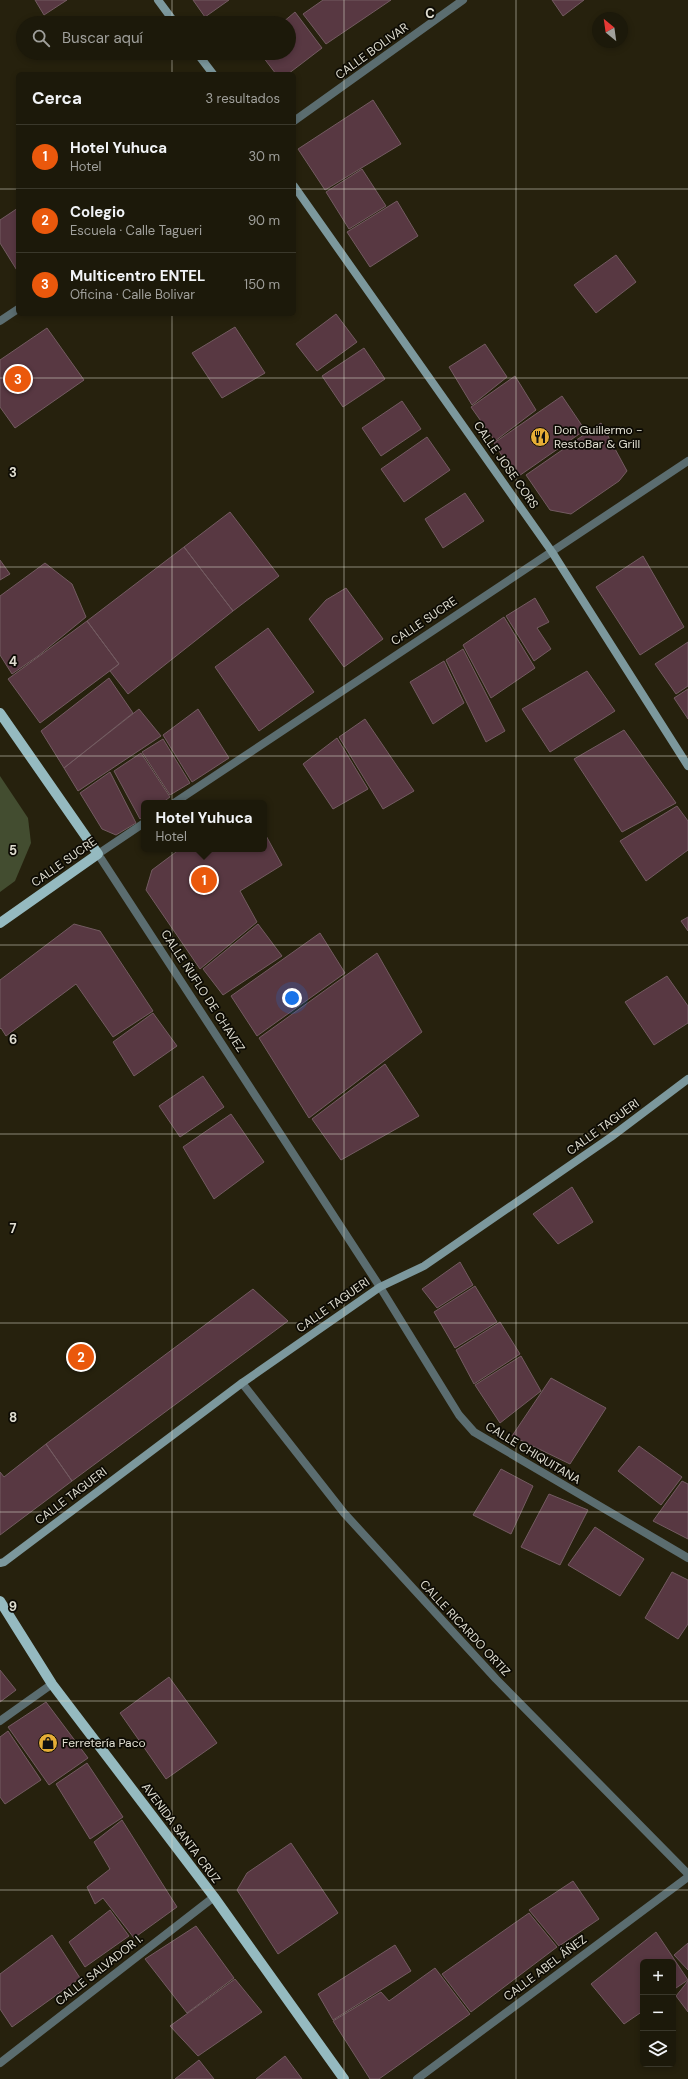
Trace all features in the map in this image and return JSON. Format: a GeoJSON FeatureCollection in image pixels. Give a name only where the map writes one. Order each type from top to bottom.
{"type":"FeatureCollection","features":[{"type":"Feature","properties":{"kind":"main road"},"geometry":{"type":"LineString","coordinates":[[158,0],[170,16]]}},
{"type":"Feature","properties":{"kind":"main road"},"geometry":{"type":"LineString","coordinates":[[202,60],[211,72]]}},
{"type":"Feature","properties":{"kind":"main road","name":"CALLE JOSE CORS"},"geometry":{"type":"LineString","coordinates":[[296,189],[552,552],[688,766]]}},
{"type":"Feature","properties":{"kind":"main road","name":"CALLE ÑUFLO DE CHAVEZ"},"geometry":{"type":"LineString","coordinates":[[0,713],[98,854]]}},
{"type":"Feature","properties":{"kind":"main road","name":"CALLE SUCRE"},"geometry":{"type":"LineString","coordinates":[[0,923],[98,854]]}},
{"type":"Feature","properties":{"kind":"main road","name":"CALLE TAGUERI"},"geometry":{"type":"LineString","coordinates":[[0,1563],[4,1562],[242,1383],[380,1287],[424,1266],[611,1137],[688,1079]]}},
{"type":"Feature","properties":{"kind":"main road","name":"AVENIDA SANTA CRUZ"},"geometry":{"type":"LineString","coordinates":[[0,1601],[52,1684],[214,1897],[344,2079]]}},
{"type":"Feature","properties":{"kind":"street","name":"CALLE BOLIVAR"},"geometry":{"type":"LineString","coordinates":[[296,120],[463,0]]}},
{"type":"Feature","properties":{"kind":"street"},"geometry":{"type":"LineString","coordinates":[[0,321],[16,310]]}},
{"type":"Feature","properties":{"kind":"street","name":"CALLE SUCRE"},"geometry":{"type":"LineString","coordinates":[[179,800],[688,461]]}},
{"type":"Feature","properties":{"kind":"street","name":"CALLE SUCRE"},"geometry":{"type":"LineString","coordinates":[[98,854],[141,825]]}},
{"type":"Feature","properties":{"kind":"street","name":"CALLE ÑUFLO DE CHAVEZ"},"geometry":{"type":"LineString","coordinates":[[98,854],[380,1287]]}},
{"type":"Feature","properties":{"kind":"street","name":"CALLE CHIQUITANA"},"geometry":{"type":"LineString","coordinates":[[380,1287],[459,1416],[474,1432],[688,1558]]}},
{"type":"Feature","properties":{"kind":"street","name":"CALLE RICARDO ORTIZ"},"geometry":{"type":"LineString","coordinates":[[242,1383],[355,1524],[496,1679],[688,1875]]}},
{"type":"Feature","properties":{"kind":"street"},"geometry":{"type":"LineString","coordinates":[[0,1721],[52,1684]]}},
{"type":"Feature","properties":{"kind":"street","name":"CALLE ABEL ÁÑEZ"},"geometry":{"type":"LineString","coordinates":[[417,2079],[688,1875]]}},
{"type":"Feature","properties":{"kind":"street","name":"CALLE SALVADOR I."},"geometry":{"type":"LineString","coordinates":[[0,2063],[214,1897]]}},
{"type":"Feature","properties":{"kind":"green space"},"geometry":{"type":"Polygon","coordinates":[[[0,776],[28,818],[31,843],[15,881],[0,892],[0,776]]]}},
{"type":"Feature","properties":{"kind":"building"},"geometry":{"type":"Polygon","coordinates":[[[35,0],[67,0],[44,15],[35,0]]]}},
{"type":"Feature","properties":{"kind":"building"},"geometry":{"type":"Polygon","coordinates":[[[193,0],[229,0],[206,16],[204,16],[193,0]]]}},
{"type":"Feature","properties":{"kind":"building"},"geometry":{"type":"Polygon","coordinates":[[[323,0],[391,0],[326,44],[303,14],[323,0]]]}},
{"type":"Feature","properties":{"kind":"building"},"geometry":{"type":"Polygon","coordinates":[[[552,0],[584,0],[563,16],[552,0]]]}},
{"type":"Feature","properties":{"kind":"building"},"geometry":{"type":"Polygon","coordinates":[[[295,12],[322,48],[291,72],[274,72],[265,60],[296,60],[296,16],[290,16],[295,12]]]}},
{"type":"Feature","properties":{"kind":"building"},"geometry":{"type":"Polygon","coordinates":[[[373,100],[401,144],[325,190],[298,149],[373,100]]]}},
{"type":"Feature","properties":{"kind":"building"},"geometry":{"type":"Polygon","coordinates":[[[362,169],[386,206],[349,229],[326,192],[362,169]]]}},
{"type":"Feature","properties":{"kind":"building"},"geometry":{"type":"Polygon","coordinates":[[[397,201],[418,236],[370,267],[347,232],[397,201]]]}},
{"type":"Feature","properties":{"kind":"building"},"geometry":{"type":"Polygon","coordinates":[[[16,209],[16,269],[0,243],[0,220],[16,209]]]}},
{"type":"Feature","properties":{"kind":"building"},"geometry":{"type":"Polygon","coordinates":[[[616,255],[636,282],[596,313],[574,285],[616,255]]]}},
{"type":"Feature","properties":{"kind":"building"},"geometry":{"type":"Polygon","coordinates":[[[336,314],[357,342],[317,371],[296,344],[336,314]]]}},
{"type":"Feature","properties":{"kind":"building"},"geometry":{"type":"Polygon","coordinates":[[[235,327],[265,373],[222,398],[192,353],[235,327]]]}},
{"type":"Feature","properties":{"kind":"building"},"geometry":{"type":"Polygon","coordinates":[[[47,328],[84,380],[15,428],[0,407],[0,360],[47,328]]]}},
{"type":"Feature","properties":{"kind":"building"},"geometry":{"type":"Polygon","coordinates":[[[485,344],[507,377],[472,405],[449,367],[485,344]]]}},
{"type":"Feature","properties":{"kind":"building"},"geometry":{"type":"Polygon","coordinates":[[[364,348],[385,379],[343,407],[322,376],[364,348]]]}},
{"type":"Feature","properties":{"kind":"building"},"geometry":{"type":"Polygon","coordinates":[[[515,376],[536,410],[495,441],[471,407],[515,376]]]}},
{"type":"Feature","properties":{"kind":"building","name":"Don Guillermo - RestoBar & Grill"},"geometry":{"type":"Polygon","coordinates":[[[562,396],[585,430],[516,478],[494,443],[562,396]]]}},
{"type":"Feature","properties":{"kind":"building"},"geometry":{"type":"Polygon","coordinates":[[[402,401],[421,429],[381,456],[362,428],[402,401]]]}},
{"type":"Feature","properties":{"kind":"building"},"geometry":{"type":"Polygon","coordinates":[[[601,423],[627,471],[619,481],[571,514],[550,510],[526,475],[601,423]]]}},
{"type":"Feature","properties":{"kind":"building"},"geometry":{"type":"Polygon","coordinates":[[[427,437],[450,470],[404,502],[381,469],[427,437]]]}},
{"type":"Feature","properties":{"kind":"building"},"geometry":{"type":"Polygon","coordinates":[[[465,493],[484,521],[443,548],[425,519],[465,493]]]}},
{"type":"Feature","properties":{"kind":"building"},"geometry":{"type":"Polygon","coordinates":[[[230,512],[279,576],[233,611],[184,547],[230,512]]]}},
{"type":"Feature","properties":{"kind":"building"},"geometry":{"type":"Polygon","coordinates":[[[184,547],[233,611],[128,694],[110,671],[119,664],[87,621],[184,547]]]}},
{"type":"Feature","properties":{"kind":"building"},"geometry":{"type":"Polygon","coordinates":[[[643,556],[684,627],[640,655],[596,587],[643,556]]]}},
{"type":"Feature","properties":{"kind":"building"},"geometry":{"type":"Polygon","coordinates":[[[0,560],[10,574],[0,580],[0,560]]]}},
{"type":"Feature","properties":{"kind":"building"},"geometry":{"type":"Polygon","coordinates":[[[45,563],[72,584],[86,617],[38,656],[12,674],[0,655],[0,596],[45,563]]]}},
{"type":"Feature","properties":{"kind":"building"},"geometry":{"type":"Polygon","coordinates":[[[346,588],[383,639],[344,667],[309,619],[326,600],[346,588]]]}},
{"type":"Feature","properties":{"kind":"building"},"geometry":{"type":"Polygon","coordinates":[[[535,598],[549,622],[537,628],[551,649],[534,661],[506,616],[535,598]]]}},
{"type":"Feature","properties":{"kind":"building"},"geometry":{"type":"Polygon","coordinates":[[[504,617],[535,668],[491,698],[463,645],[504,617]]]}},
{"type":"Feature","properties":{"kind":"building"},"geometry":{"type":"Polygon","coordinates":[[[87,621],[119,664],[40,723],[8,679],[87,621]]]}},
{"type":"Feature","properties":{"kind":"building"},"geometry":{"type":"Polygon","coordinates":[[[268,628],[314,692],[259,731],[215,667],[268,628]]]}},
{"type":"Feature","properties":{"kind":"building"},"geometry":{"type":"Polygon","coordinates":[[[688,642],[688,686],[676,694],[655,664],[688,642]]]}},
{"type":"Feature","properties":{"kind":"building"},"geometry":{"type":"Polygon","coordinates":[[[463,649],[505,731],[486,742],[446,660],[463,649]]]}},
{"type":"Feature","properties":{"kind":"building"},"geometry":{"type":"Polygon","coordinates":[[[444,661],[464,703],[433,724],[410,682],[444,661]]]}},
{"type":"Feature","properties":{"kind":"building"},"geometry":{"type":"Polygon","coordinates":[[[587,671],[615,711],[550,752],[522,709],[587,671]]]}},
{"type":"Feature","properties":{"kind":"building"},"geometry":{"type":"Polygon","coordinates":[[[109,678],[133,713],[64,768],[41,731],[109,678]]]}},
{"type":"Feature","properties":{"kind":"building"},"geometry":{"type":"Polygon","coordinates":[[[688,689],[688,719],[674,698],[688,689]]]}},
{"type":"Feature","properties":{"kind":"building"},"geometry":{"type":"Polygon","coordinates":[[[139,709],[161,736],[78,791],[64,768],[139,709]]]}},
{"type":"Feature","properties":{"kind":"building"},"geometry":{"type":"Polygon","coordinates":[[[198,709],[229,758],[192,782],[163,735],[198,709]]]}},
{"type":"Feature","properties":{"kind":"building"},"geometry":{"type":"Polygon","coordinates":[[[365,719],[414,791],[383,809],[339,737],[365,719]]]}},
{"type":"Feature","properties":{"kind":"building"},"geometry":{"type":"Polygon","coordinates":[[[624,730],[676,803],[622,832],[574,759],[624,730]]]}},
{"type":"Feature","properties":{"kind":"building"},"geometry":{"type":"Polygon","coordinates":[[[337,738],[368,789],[333,809],[303,764],[337,738]]]}},
{"type":"Feature","properties":{"kind":"building"},"geometry":{"type":"Polygon","coordinates":[[[163,739],[190,783],[170,795],[142,752],[163,739]]]}},
{"type":"Feature","properties":{"kind":"building"},"geometry":{"type":"Polygon","coordinates":[[[141,753],[170,797],[166,800],[141,800],[140,819],[114,771],[141,753]]]}},
{"type":"Feature","properties":{"kind":"building"},"geometry":{"type":"Polygon","coordinates":[[[110,772],[136,823],[116,835],[102,829],[80,793],[110,772]]]}},
{"type":"Feature","properties":{"kind":"building"},"geometry":{"type":"Polygon","coordinates":[[[677,806],[688,821],[688,850],[646,881],[620,841],[677,806]]]}},
{"type":"Feature","properties":{"kind":"building"},"geometry":{"type":"Polygon","coordinates":[[[267,838],[282,865],[240,891],[257,922],[200,969],[146,890],[152,870],[176,852],[267,852],[267,838]]]}},
{"type":"Feature","properties":{"kind":"building"},"geometry":{"type":"Polygon","coordinates":[[[688,917],[688,931],[681,921],[688,917]]]}},
{"type":"Feature","properties":{"kind":"building"},"geometry":{"type":"Polygon","coordinates":[[[74,924],[100,931],[153,1011],[113,1037],[76,984],[6,1036],[1,1028],[0,1029],[0,980],[74,924]]]}},
{"type":"Feature","properties":{"kind":"building"},"geometry":{"type":"Polygon","coordinates":[[[258,924],[282,956],[223,995],[203,969],[258,924]]]}},
{"type":"Feature","properties":{"kind":"building"},"geometry":{"type":"Polygon","coordinates":[[[320,933],[345,973],[257,1036],[231,996],[320,933]]]}},
{"type":"Feature","properties":{"kind":"building"},"geometry":{"type":"Polygon","coordinates":[[[377,953],[422,1032],[309,1118],[259,1038],[377,953]]]}},
{"type":"Feature","properties":{"kind":"building"},"geometry":{"type":"Polygon","coordinates":[[[667,976],[688,1006],[688,1023],[654,1045],[625,1002],[667,976]]]}},
{"type":"Feature","properties":{"kind":"building"},"geometry":{"type":"Polygon","coordinates":[[[153,1013],[177,1046],[134,1076],[113,1042],[153,1013]]]}},
{"type":"Feature","properties":{"kind":"building"},"geometry":{"type":"Polygon","coordinates":[[[385,1064],[419,1116],[341,1160],[312,1119],[385,1064]]]}},
{"type":"Feature","properties":{"kind":"building"},"geometry":{"type":"Polygon","coordinates":[[[203,1076],[224,1107],[180,1137],[159,1106],[203,1076]]]}},
{"type":"Feature","properties":{"kind":"building"},"geometry":{"type":"Polygon","coordinates":[[[231,1114],[264,1162],[214,1199],[183,1147],[231,1114]]]}},
{"type":"Feature","properties":{"kind":"building"},"geometry":{"type":"Polygon","coordinates":[[[572,1187],[593,1222],[558,1244],[533,1214],[572,1187]]]}},
{"type":"Feature","properties":{"kind":"building"},"geometry":{"type":"Polygon","coordinates":[[[460,1262],[473,1285],[437,1308],[422,1289],[460,1262]]]}},
{"type":"Feature","properties":{"kind":"building"},"geometry":{"type":"Polygon","coordinates":[[[475,1286],[497,1322],[455,1348],[434,1312],[475,1286]]]}},
{"type":"Feature","properties":{"kind":"building"},"geometry":{"type":"Polygon","coordinates":[[[253,1289],[288,1321],[72,1481],[46,1444],[253,1289]]]}},
{"type":"Feature","properties":{"kind":"building"},"geometry":{"type":"Polygon","coordinates":[[[500,1322],[520,1354],[474,1384],[456,1350],[500,1322]]]}},
{"type":"Feature","properties":{"kind":"building"},"geometry":{"type":"Polygon","coordinates":[[[521,1356],[541,1391],[500,1423],[475,1385],[521,1356]]]}},
{"type":"Feature","properties":{"kind":"building"},"geometry":{"type":"Polygon","coordinates":[[[551,1378],[606,1408],[570,1464],[512,1436],[551,1378]]]}},
{"type":"Feature","properties":{"kind":"building"},"geometry":{"type":"Polygon","coordinates":[[[46,1444],[72,1481],[0,1535],[0,1472],[4,1477],[46,1444]]]}},
{"type":"Feature","properties":{"kind":"building"},"geometry":{"type":"Polygon","coordinates":[[[639,1446],[682,1477],[661,1505],[618,1471],[639,1446]]]}},
{"type":"Feature","properties":{"kind":"building"},"geometry":{"type":"Polygon","coordinates":[[[501,1469],[533,1486],[511,1534],[473,1515],[501,1469]]]}},
{"type":"Feature","properties":{"kind":"building"},"geometry":{"type":"Polygon","coordinates":[[[682,1481],[688,1484],[688,1539],[653,1521],[682,1481]]]}},
{"type":"Feature","properties":{"kind":"building"},"geometry":{"type":"Polygon","coordinates":[[[549,1494],[588,1510],[560,1565],[521,1547],[549,1494]]]}},
{"type":"Feature","properties":{"kind":"building"},"geometry":{"type":"Polygon","coordinates":[[[595,1527],[644,1559],[620,1596],[568,1565],[595,1527]]]}},
{"type":"Feature","properties":{"kind":"building"},"geometry":{"type":"Polygon","coordinates":[[[672,1572],[688,1580],[688,1624],[678,1639],[645,1618],[672,1572]]]}},
{"type":"Feature","properties":{"kind":"building"},"geometry":{"type":"Polygon","coordinates":[[[0,1670],[16,1690],[0,1702],[0,1670]]]}},
{"type":"Feature","properties":{"kind":"building"},"geometry":{"type":"Polygon","coordinates":[[[169,1677],[217,1743],[166,1779],[120,1713],[169,1677]]]}},
{"type":"Feature","properties":{"kind":"building","name":"Ferretería Paco"},"geometry":{"type":"Polygon","coordinates":[[[46,1702],[88,1758],[49,1785],[8,1727],[46,1702]]]}},
{"type":"Feature","properties":{"kind":"building"},"geometry":{"type":"Polygon","coordinates":[[[8,1731],[41,1780],[5,1804],[0,1797],[0,1737],[8,1731]]]}},
{"type":"Feature","properties":{"kind":"building"},"geometry":{"type":"Polygon","coordinates":[[[87,1763],[123,1817],[90,1839],[56,1784],[87,1763]]]}},
{"type":"Feature","properties":{"kind":"building"},"geometry":{"type":"Polygon","coordinates":[[[122,1820],[177,1907],[134,1938],[103,1898],[95,1904],[87,1887],[110,1869],[94,1842],[122,1820]]]}},
{"type":"Feature","properties":{"kind":"building"},"geometry":{"type":"Polygon","coordinates":[[[291,1843],[338,1913],[278,1954],[237,1890],[247,1873],[291,1843]]]}},
{"type":"Feature","properties":{"kind":"building"},"geometry":{"type":"Polygon","coordinates":[[[573,1881],[599,1919],[559,1946],[529,1910],[573,1881]]]}},
{"type":"Feature","properties":{"kind":"building"},"geometry":{"type":"Polygon","coordinates":[[[110,1910],[129,1936],[85,1967],[69,1942],[110,1910]]]}},
{"type":"Feature","properties":{"kind":"building"},"geometry":{"type":"Polygon","coordinates":[[[529,1913],[557,1947],[471,2012],[442,1974],[529,1913]]]}},
{"type":"Feature","properties":{"kind":"building"},"geometry":{"type":"Polygon","coordinates":[[[196,1926],[234,1978],[187,2013],[145,1959],[196,1926]]]}},
{"type":"Feature","properties":{"kind":"building"},"geometry":{"type":"Polygon","coordinates":[[[656,1932],[674,1959],[640,1959],[640,2013],[624,2024],[591,1984],[656,1932]]]}},
{"type":"Feature","properties":{"kind":"building"},"geometry":{"type":"Polygon","coordinates":[[[52,1935],[80,1978],[12,2027],[0,2009],[0,1974],[52,1935]]]}},
{"type":"Feature","properties":{"kind":"building"},"geometry":{"type":"Polygon","coordinates":[[[688,1943],[688,1970],[674,1955],[688,1943]]]}},
{"type":"Feature","properties":{"kind":"building"},"geometry":{"type":"Polygon","coordinates":[[[395,1945],[411,1971],[333,2020],[318,1994],[395,1945]]]}},
{"type":"Feature","properties":{"kind":"building"},"geometry":{"type":"Polygon","coordinates":[[[676,1962],[688,1980],[676,1988],[676,1962]]]}},
{"type":"Feature","properties":{"kind":"building"},"geometry":{"type":"Polygon","coordinates":[[[435,1968],[470,2014],[379,2079],[370,2079],[333,2021],[381,1992],[389,2001],[435,1968]]]}},
{"type":"Feature","properties":{"kind":"building"},"geometry":{"type":"Polygon","coordinates":[[[235,1979],[262,2012],[198,2056],[170,2026],[235,1979]]]}},
{"type":"Feature","properties":{"kind":"building"},"geometry":{"type":"Polygon","coordinates":[[[688,1981],[688,2012],[676,1996],[688,1981]]]}},
{"type":"Feature","properties":{"kind":"building"},"geometry":{"type":"Polygon","coordinates":[[[285,2056],[302,2079],[256,2079],[285,2056]]]}},
{"type":"Feature","properties":{"kind":"building"},"geometry":{"type":"Polygon","coordinates":[[[199,2060],[214,2079],[175,2079],[199,2060]]]}},
{"type":"Feature","properties":{"kind":"place","name":"Multicentro ENTEL"},"geometry":{"type":"Point","coordinates":[18,379]}},
{"type":"Feature","properties":{"kind":"place","name":"Don Guillermo - RestoBar & Grill"},"geometry":{"type":"Point","coordinates":[540,437]}},
{"type":"Feature","properties":{"kind":"place","name":"Hotel Yuhuca"},"geometry":{"type":"Point","coordinates":[204,880]}},
{"type":"Feature","properties":{"kind":"place","name":"Colegio"},"geometry":{"type":"Point","coordinates":[81,1357]}},
{"type":"Feature","properties":{"kind":"place","name":"Ferretería Paco"},"geometry":{"type":"Point","coordinates":[48,1743]}}]}
